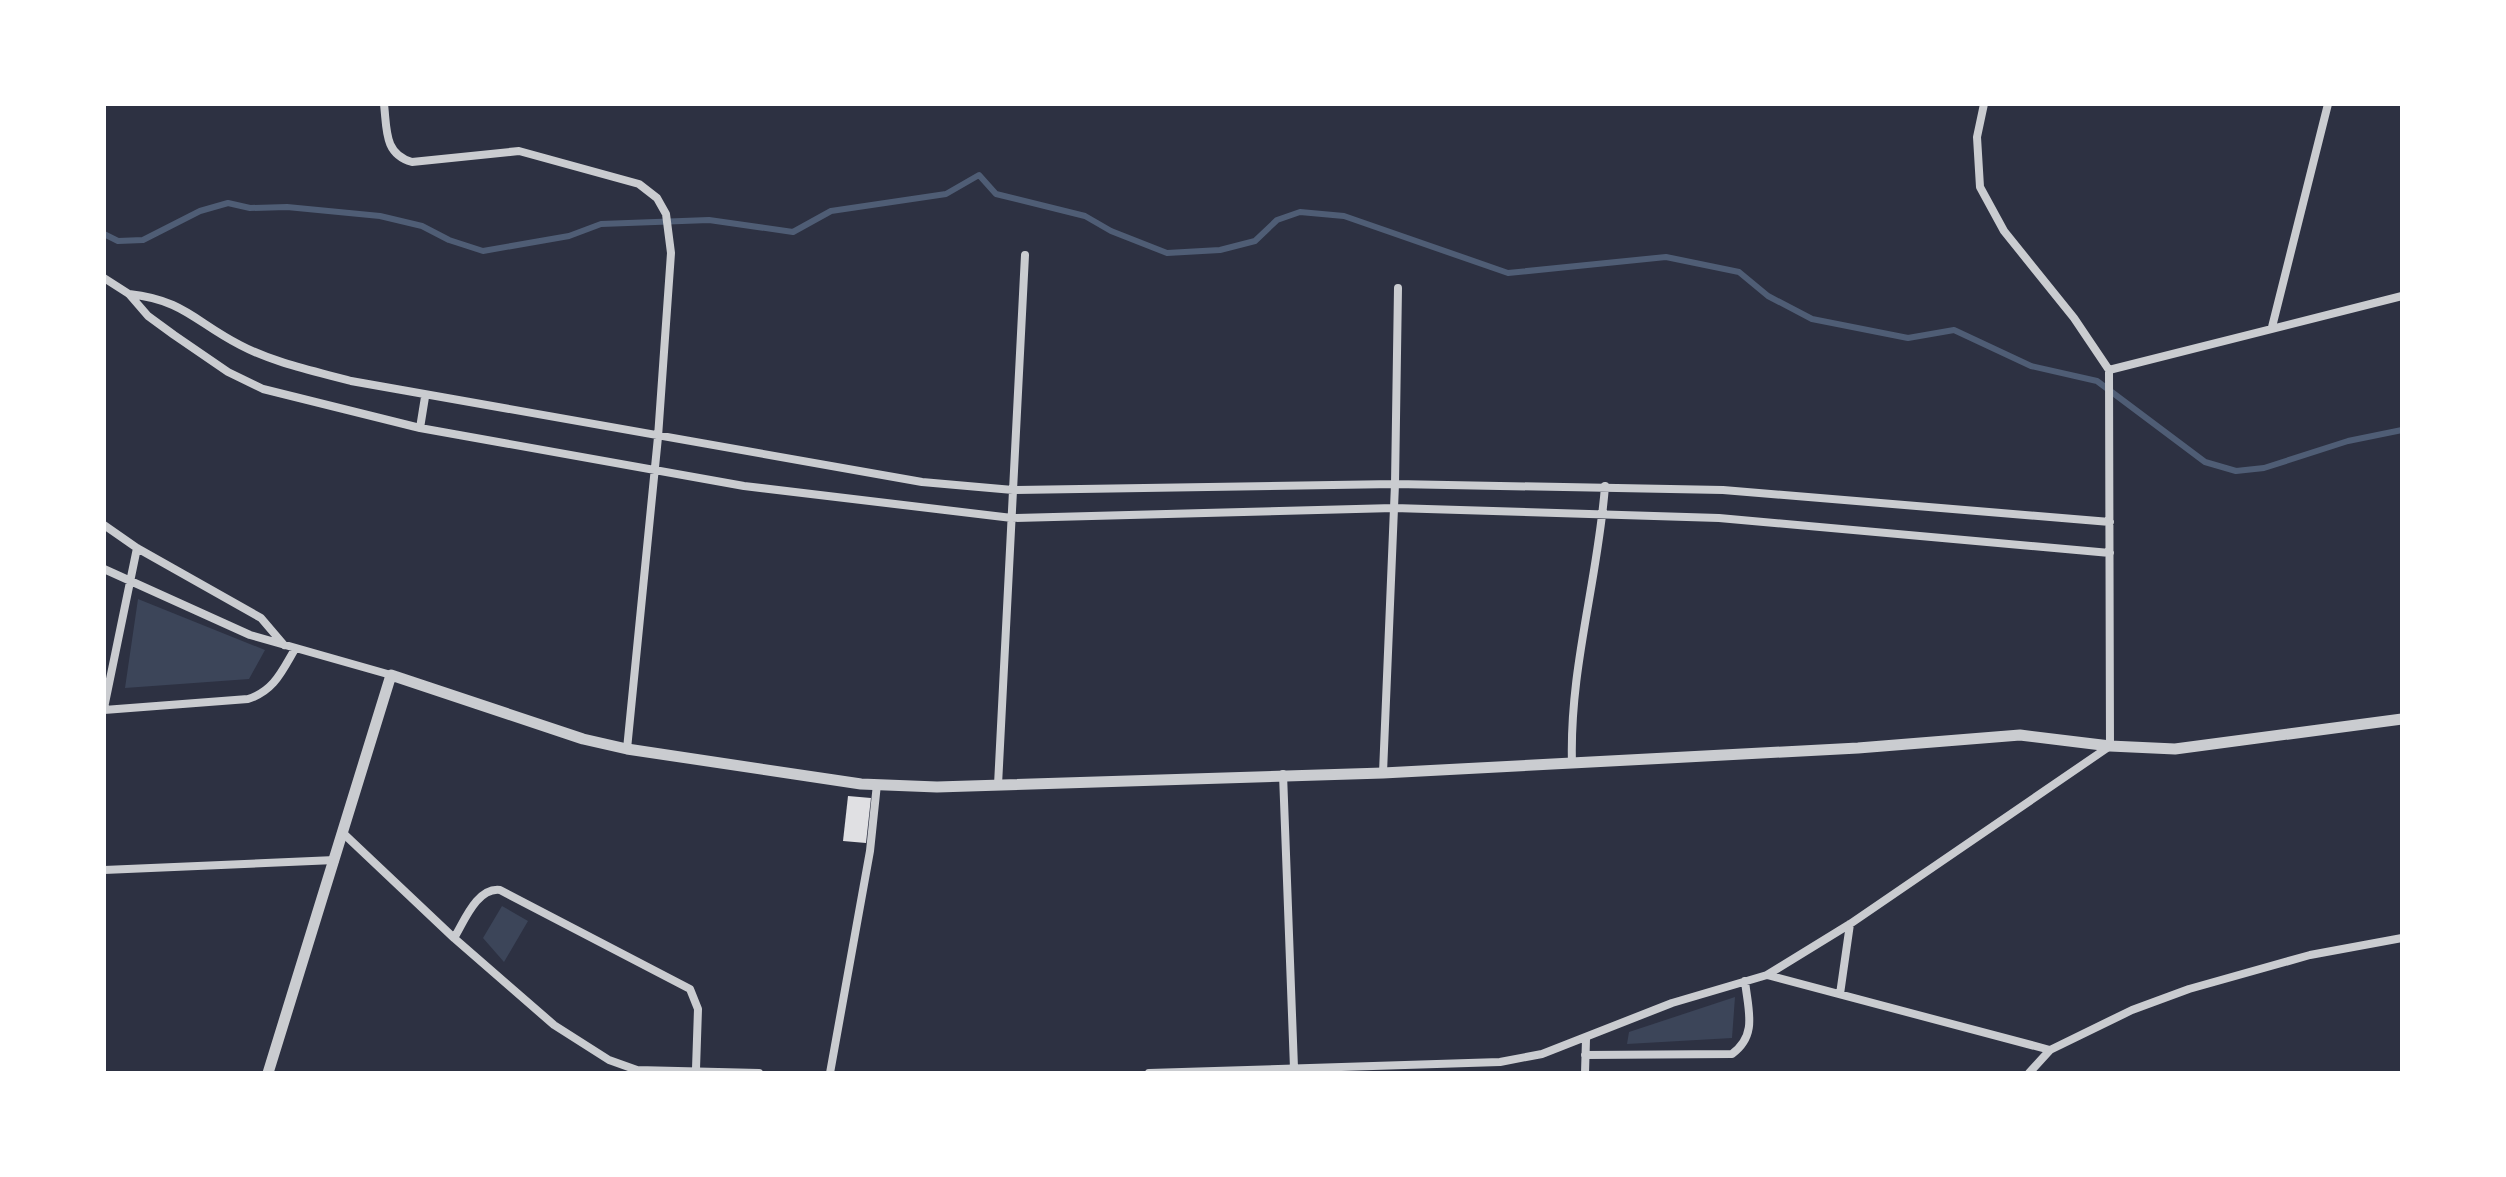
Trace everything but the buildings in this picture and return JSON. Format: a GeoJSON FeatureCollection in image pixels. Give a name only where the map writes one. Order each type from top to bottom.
{"type":"FeatureCollection","features":[{"type":"Feature","properties":{"kind":"street"},"geometry":{"type":"LineString","coordinates":[[384,104],[389,146],[398,158],[412,162],[519,151],[639,184],[657,198],[666,214],[670,232],[658,437],[627,749]]}},
{"type":"Feature","properties":{"kind":"street"},"geometry":{"type":"LineString","coordinates":[[1984,104],[1977,137],[1980,187],[2004,231],[2074,318],[2109,373],[2110,746]]}},
{"type":"Feature","properties":{"kind":"street"},"geometry":{"type":"LineString","coordinates":[[2272,327],[2328,104]]}},
{"type":"Feature","properties":{"kind":"street"},"geometry":{"type":"LineString","coordinates":[[998,785],[1025,255]]}},
{"type":"Feature","properties":{"kind":"street"},"geometry":{"type":"LineString","coordinates":[[104,278],[129,294],[148,316],[165,329],[228,372],[263,389],[420,428],[744,486],[1012,518],[1394,508],[1719,518],[2110,553]]}},
{"type":"Feature","properties":{"kind":"street"},"geometry":{"type":"LineString","coordinates":[[1383,773],[1395,484],[1398,288]]}},
{"type":"Feature","properties":{"kind":"street"},"geometry":{"type":"LineString","coordinates":[[129,294],[159,297],[238,344],[270,358],[425,397],[922,482],[1013,490],[1395,484],[1605,486],[1723,490],[2110,522]]}},
{"type":"Feature","properties":{"kind":"street"},"geometry":{"type":"LineString","coordinates":[[2109,373],[2272,327],[2402,296]]}},
{"type":"Feature","properties":{"kind":"street"},"geometry":{"type":"LineString","coordinates":[[420,428],[425,397]]}},
{"type":"Feature","properties":{"kind":"street"},"geometry":{"type":"LineString","coordinates":[[1572,764],[1573,682],[1597,565],[1605,486]]}},
{"type":"Feature","properties":{"kind":"street"},"geometry":{"type":"LineString","coordinates":[[104,525],[137,548],[261,618],[284,645]]}},
{"type":"Feature","properties":{"kind":"street"},"geometry":{"type":"LineString","coordinates":[[137,548],[128,578],[104,709],[248,699],[263,695],[275,684],[295,649]]}},
{"type":"Feature","properties":{"kind":"street"},"geometry":{"type":"LineString","coordinates":[[104,569],[250,635],[391,675],[583,739],[627,749],[877,784],[998,785],[1383,773],[1858,748],[2020,735],[2110,746],[2175,749],[2402,719]]}},
{"type":"Feature","properties":{"kind":"street"},"geometry":{"type":"LineString","coordinates":[[268,1073],[391,675]]}},
{"type":"Feature","properties":{"kind":"street"},"geometry":{"type":"LineString","coordinates":[[1149,1073],[1500,1062],[1542,1054],[1672,1003],[1767,975],[1850,924],[2110,746]]}},
{"type":"Feature","properties":{"kind":"street"},"geometry":{"type":"LineString","coordinates":[[1283,774],[1294,1068]]}},
{"type":"Feature","properties":{"kind":"street"},"geometry":{"type":"LineString","coordinates":[[830,1073],[870,851],[877,784]]}},
{"type":"Feature","properties":{"kind":"street"},"geometry":{"type":"LineString","coordinates":[[344,834],[454,938],[554,1025],[609,1060],[636,1071],[696,1069],[759,1073]]}},
{"type":"Feature","properties":{"kind":"street"},"geometry":{"type":"LineString","coordinates":[[104,870],[335,860]]}},
{"type":"Feature","properties":{"kind":"street"},"geometry":{"type":"LineString","coordinates":[[454,938],[482,895],[491,889],[500,890],[690,989],[698,1009],[696,1069]]}},
{"type":"Feature","properties":{"kind":"street"},"geometry":{"type":"LineString","coordinates":[[1840,994],[1850,924]]}},
{"type":"Feature","properties":{"kind":"street"},"geometry":{"type":"LineString","coordinates":[[2029,1073],[2050,1050],[2132,1010],[2189,989],[2310,955],[2402,938]]}},
{"type":"Feature","properties":{"kind":"street"},"geometry":{"type":"LineString","coordinates":[[1767,975],[2050,1050]]}},
{"type":"Feature","properties":{"kind":"street"},"geometry":{"type":"LineString","coordinates":[[1585,1055],[1732,1054],[1745,1045],[1751,1029],[1745,981]]}},
{"type":"Feature","properties":{"kind":"street"},"geometry":{"type":"LineString","coordinates":[[1585,1073],[1586,1039]]}},
{"type":"Feature","properties":{"kind":"shaded area"},"geometry":{"type":"Polygon","coordinates":[[[138,599],[265,650],[249,679],[125,688],[138,599]]]}},
{"type":"Feature","properties":{"kind":"shaded area"},"geometry":{"type":"Polygon","coordinates":[[[502,906],[528,921],[504,962],[483,938],[502,906]]]}},
{"type":"Feature","properties":{"kind":"shaded area"},"geometry":{"type":"Polygon","coordinates":[[[1735,997],[1732,1038],[1627,1044],[1629,1032],[1735,997]]]}},
{"type":"Feature","properties":{"kind":"waterway"},"geometry":{"type":"LineString","coordinates":[[104,234],[118,241],[143,240],[200,211],[228,203],[250,208],[287,207],[380,216],[422,226],[449,240],[483,251],[569,236],[601,224],[709,220],[793,232],[831,211],[946,194],[979,175],[996,194],[1085,216],[1111,231],[1167,253],[1220,250],[1255,241],[1277,220],[1300,212],[1344,216],[1508,273],[1666,257],[1739,272],[1768,296],[1812,319],[1908,338],[1954,330],[2031,366],[2097,381],[2205,462],[2236,471],[2264,468],[2348,441],[2402,430]]}}]}
